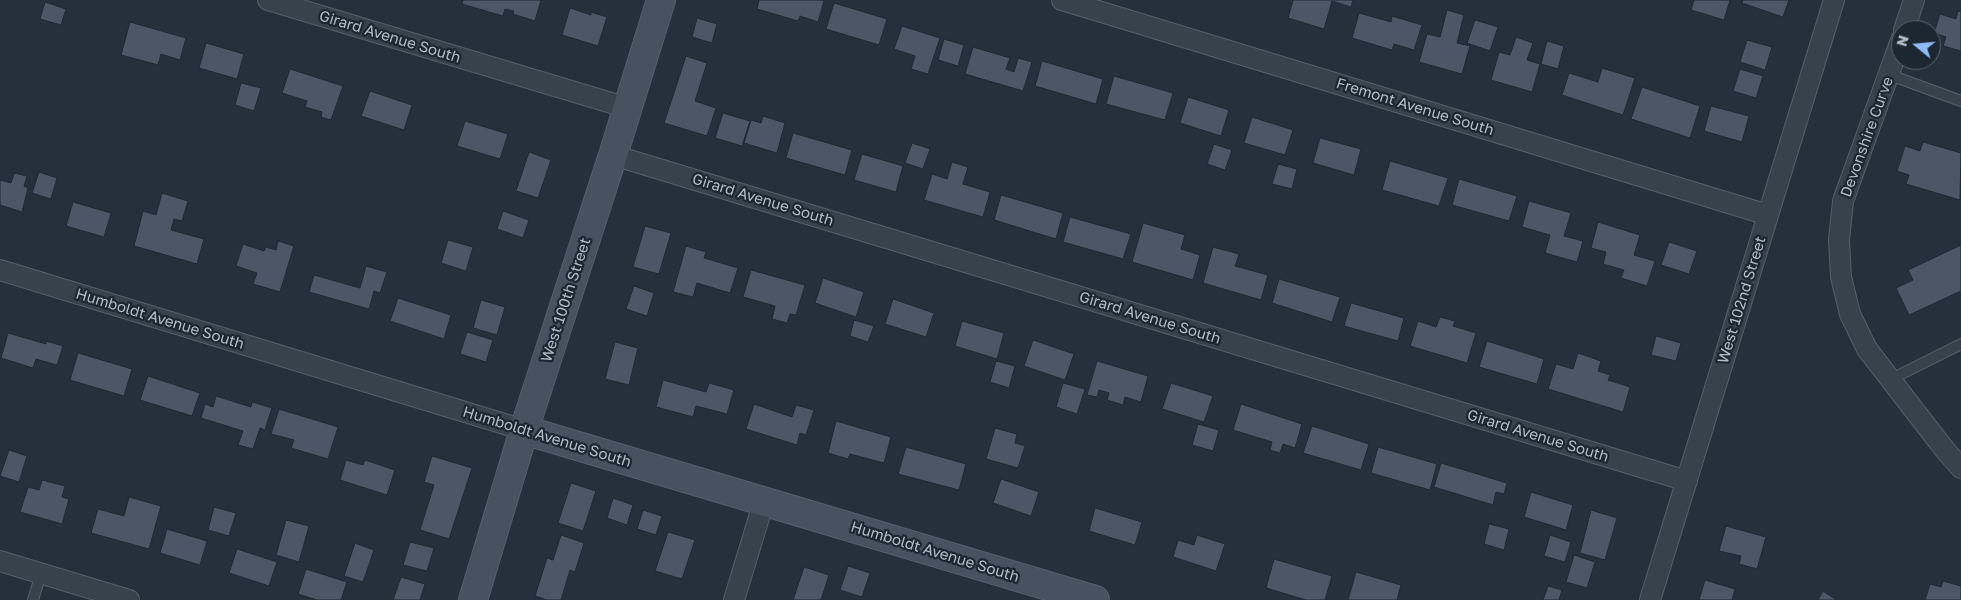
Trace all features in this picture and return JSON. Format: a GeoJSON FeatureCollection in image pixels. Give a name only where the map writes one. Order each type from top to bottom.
{"type":"FeatureCollection","features":[{"type":"Feature","properties":{"kind":"street","name":"Girard Avenue South"},"geometry":{"type":"LineString","coordinates":[[268,0],[628,108]]}},
{"type":"Feature","properties":{"kind":"street","name":"West 100th Street"},"geometry":{"type":"LineString","coordinates":[[473,600],[524,430],[661,0]]}},
{"type":"Feature","properties":{"kind":"street","name":"Fremont Avenue South"},"geometry":{"type":"LineString","coordinates":[[1062,0],[1768,215]]}},
{"type":"Feature","properties":{"kind":"street","name":"West 102nd Street"},"geometry":{"type":"LineString","coordinates":[[1650,600],[1834,0]]}},
{"type":"Feature","properties":{"kind":"street"},"geometry":{"type":"LineString","coordinates":[[1907,20],[1914,0]]}},
{"type":"Feature","properties":{"kind":"street","name":"Devonshire Curve"},"geometry":{"type":"LineString","coordinates":[[1892,70],[1843,201],[1838,240],[1841,277],[1850,314],[1867,349],[1961,468]]}},
{"type":"Feature","properties":{"kind":"street","name":"Girard Avenue South"},"geometry":{"type":"LineString","coordinates":[[613,155],[1687,481]]}},
{"type":"Feature","properties":{"kind":"street","name":"Humboldt Avenue South"},"geometry":{"type":"LineString","coordinates":[[0,270],[524,430],[1095,600]]}},
{"type":"Feature","properties":{"kind":"street"},"geometry":{"type":"LineString","coordinates":[[734,600],[764,501]]}},
{"type":"Feature","properties":{"kind":"street"},"geometry":{"type":"LineString","coordinates":[[0,561],[129,600]]}},
{"type":"Feature","properties":{"kind":"lane"},"geometry":{"type":"LineString","coordinates":[[1890,75],[1961,101]]}},
{"type":"Feature","properties":{"kind":"lane"},"geometry":{"type":"LineString","coordinates":[[1890,380],[1961,344]]}},
{"type":"Feature","properties":{"kind":"lane"},"geometry":{"type":"LineString","coordinates":[[33,600],[41,574]]}},
{"type":"Feature","properties":{"kind":"building"},"geometry":{"type":"Polygon","coordinates":[[[463,0],[541,0],[535,21],[513,14],[514,11],[505,9],[503,16],[462,4],[463,0]]]}},
{"type":"Feature","properties":{"kind":"building"},"geometry":{"type":"Polygon","coordinates":[[[759,0],[824,1],[818,22],[800,16],[798,21],[757,9],[759,0]]]}},
{"type":"Feature","properties":{"kind":"building"},"geometry":{"type":"Polygon","coordinates":[[[1293,0],[1353,0],[1351,7],[1332,1],[1324,29],[1288,18],[1293,0]]]}},
{"type":"Feature","properties":{"kind":"building"},"geometry":{"type":"Polygon","coordinates":[[[1694,0],[1730,0],[1724,20],[1691,10],[1694,0]]]}},
{"type":"Feature","properties":{"kind":"building"},"geometry":{"type":"Polygon","coordinates":[[[1743,0],[1789,0],[1783,17],[1742,3],[1743,0]]]}},
{"type":"Feature","properties":{"kind":"building"},"geometry":{"type":"Polygon","coordinates":[[[45,2],[66,9],[61,25],[40,19],[45,2]]]}},
{"type":"Feature","properties":{"kind":"building"},"geometry":{"type":"Polygon","coordinates":[[[834,3],[887,19],[879,45],[826,29],[834,3]]]}},
{"type":"Feature","properties":{"kind":"building"},"geometry":{"type":"Polygon","coordinates":[[[570,8],[591,15],[591,12],[607,17],[598,46],[562,35],[570,8]]]}},
{"type":"Feature","properties":{"kind":"building"},"geometry":{"type":"Polygon","coordinates":[[[1447,10],[1464,15],[1457,43],[1470,46],[1462,74],[1419,62],[1427,34],[1440,37],[1447,10]]]}},
{"type":"Feature","properties":{"kind":"building"},"geometry":{"type":"Polygon","coordinates":[[[1958,11],[1961,12],[1961,51],[1943,46],[1946,37],[1941,35],[1941,20],[1938,20],[1940,14],[1956,19],[1958,11]]]}},
{"type":"Feature","properties":{"kind":"building"},"geometry":{"type":"Polygon","coordinates":[[[1359,13],[1391,22],[1392,16],[1422,25],[1414,50],[1394,44],[1392,50],[1352,38],[1359,13]]]}},
{"type":"Feature","properties":{"kind":"building"},"geometry":{"type":"Polygon","coordinates":[[[697,18],[717,24],[712,43],[692,37],[697,18]]]}},
{"type":"Feature","properties":{"kind":"building"},"geometry":{"type":"Polygon","coordinates":[[[1475,20],[1498,27],[1490,51],[1467,43],[1475,20]]]}},
{"type":"Feature","properties":{"kind":"building"},"geometry":{"type":"Polygon","coordinates":[[[130,22],[186,38],[180,60],[161,54],[158,65],[121,55],[130,22]]]}},
{"type":"Feature","properties":{"kind":"building"},"geometry":{"type":"Polygon","coordinates":[[[902,26],[940,38],[928,74],[911,69],[915,56],[894,49],[902,26]]]}},
{"type":"Feature","properties":{"kind":"building"},"geometry":{"type":"Polygon","coordinates":[[[1516,37],[1533,43],[1527,60],[1540,64],[1532,92],[1491,80],[1499,52],[1510,55],[1516,37]]]}},
{"type":"Feature","properties":{"kind":"building"},"geometry":{"type":"Polygon","coordinates":[[[944,39],[964,45],[958,66],[938,60],[944,39]]]}},
{"type":"Feature","properties":{"kind":"building"},"geometry":{"type":"Polygon","coordinates":[[[1747,40],[1772,47],[1765,70],[1740,62],[1747,40]]]}},
{"type":"Feature","properties":{"kind":"building"},"geometry":{"type":"Polygon","coordinates":[[[1547,41],[1564,46],[1558,69],[1541,64],[1547,41]]]}},
{"type":"Feature","properties":{"kind":"building"},"geometry":{"type":"Polygon","coordinates":[[[206,43],[244,54],[237,79],[199,68],[206,43]]]}},
{"type":"Feature","properties":{"kind":"building"},"geometry":{"type":"Polygon","coordinates":[[[973,47],[1010,58],[1006,69],[1014,72],[1018,58],[1032,62],[1023,91],[965,74],[973,47]]]}},
{"type":"Feature","properties":{"kind":"building"},"geometry":{"type":"Polygon","coordinates":[[[686,56],[707,63],[695,101],[716,108],[707,136],[664,123],[686,56]]]}},
{"type":"Feature","properties":{"kind":"building"},"geometry":{"type":"Polygon","coordinates":[[[1042,61],[1103,79],[1096,104],[1035,86],[1042,61]]]}},
{"type":"Feature","properties":{"kind":"building"},"geometry":{"type":"Polygon","coordinates":[[[1602,68],[1635,78],[1623,115],[1562,95],[1569,73],[1598,82],[1602,68]]]}},
{"type":"Feature","properties":{"kind":"building"},"geometry":{"type":"Polygon","coordinates":[[[290,69],[343,86],[331,120],[321,117],[322,112],[305,107],[307,101],[282,93],[290,69]]]}},
{"type":"Feature","properties":{"kind":"building"},"geometry":{"type":"Polygon","coordinates":[[[1740,69],[1763,76],[1756,98],[1733,91],[1740,69]]]}},
{"type":"Feature","properties":{"kind":"building"},"geometry":{"type":"Polygon","coordinates":[[[1114,76],[1173,93],[1165,120],[1106,104],[1114,76]]]}},
{"type":"Feature","properties":{"kind":"building"},"geometry":{"type":"Polygon","coordinates":[[[241,83],[261,88],[254,111],[235,105],[241,83]]]}},
{"type":"Feature","properties":{"kind":"building"},"geometry":{"type":"Polygon","coordinates":[[[1642,87],[1700,106],[1690,138],[1631,119],[1642,87]]]}},
{"type":"Feature","properties":{"kind":"building"},"geometry":{"type":"Polygon","coordinates":[[[370,91],[412,105],[404,130],[361,116],[370,91]]]}},
{"type":"Feature","properties":{"kind":"building"},"geometry":{"type":"Polygon","coordinates":[[[1188,97],[1229,110],[1221,136],[1180,123],[1188,97]]]}},
{"type":"Feature","properties":{"kind":"building"},"geometry":{"type":"Polygon","coordinates":[[[1711,106],[1749,116],[1742,142],[1704,131],[1711,106]]]}},
{"type":"Feature","properties":{"kind":"building"},"geometry":{"type":"Polygon","coordinates":[[[723,113],[750,121],[742,146],[715,138],[723,113]]]}},
{"type":"Feature","properties":{"kind":"building"},"geometry":{"type":"Polygon","coordinates":[[[763,116],[785,123],[777,153],[744,143],[751,120],[761,123],[763,116]]]}},
{"type":"Feature","properties":{"kind":"building"},"geometry":{"type":"Polygon","coordinates":[[[1252,117],[1293,130],[1285,155],[1244,143],[1252,117]]]}},
{"type":"Feature","properties":{"kind":"building"},"geometry":{"type":"Polygon","coordinates":[[[465,121],[508,134],[500,159],[457,146],[465,121]]]}},
{"type":"Feature","properties":{"kind":"building"},"geometry":{"type":"Polygon","coordinates":[[[793,133],[852,150],[845,175],[786,158],[793,133]]]}},
{"type":"Feature","properties":{"kind":"building"},"geometry":{"type":"Polygon","coordinates":[[[1320,138],[1361,149],[1354,175],[1313,163],[1320,138]]]}},
{"type":"Feature","properties":{"kind":"building"},"geometry":{"type":"Polygon","coordinates":[[[1923,142],[1961,153],[1960,200],[1906,184],[1909,175],[1897,171],[1905,146],[1920,151],[1923,142]]]}},
{"type":"Feature","properties":{"kind":"building"},"geometry":{"type":"Polygon","coordinates":[[[912,143],[930,149],[923,169],[905,163],[912,143]]]}},
{"type":"Feature","properties":{"kind":"building"},"geometry":{"type":"Polygon","coordinates":[[[1214,144],[1232,150],[1225,170],[1207,164],[1214,144]]]}},
{"type":"Feature","properties":{"kind":"building"},"geometry":{"type":"Polygon","coordinates":[[[529,152],[551,160],[538,198],[516,191],[529,152]]]}},
{"type":"Feature","properties":{"kind":"building"},"geometry":{"type":"Polygon","coordinates":[[[862,154],[903,166],[896,192],[854,180],[862,154]]]}},
{"type":"Feature","properties":{"kind":"building"},"geometry":{"type":"Polygon","coordinates":[[[1390,161],[1448,178],[1439,206],[1382,190],[1390,161]]]}},
{"type":"Feature","properties":{"kind":"building"},"geometry":{"type":"Polygon","coordinates":[[[952,162],[968,167],[963,184],[990,192],[983,217],[924,200],[932,174],[947,179],[952,162]]]}},
{"type":"Feature","properties":{"kind":"building"},"geometry":{"type":"Polygon","coordinates":[[[1278,164],[1297,169],[1292,189],[1272,184],[1278,164]]]}},
{"type":"Feature","properties":{"kind":"building"},"geometry":{"type":"Polygon","coordinates":[[[39,172],[57,178],[51,199],[32,193],[39,172]]]}},
{"type":"Feature","properties":{"kind":"building"},"geometry":{"type":"Polygon","coordinates":[[[14,173],[27,176],[24,186],[28,188],[22,212],[0,205],[0,180],[11,183],[14,173]]]}},
{"type":"Feature","properties":{"kind":"building"},"geometry":{"type":"Polygon","coordinates":[[[1459,179],[1517,196],[1509,221],[1452,205],[1459,179]]]}},
{"type":"Feature","properties":{"kind":"building"},"geometry":{"type":"Polygon","coordinates":[[[162,193],[188,201],[182,221],[174,219],[171,230],[204,239],[197,264],[134,246],[143,211],[156,215],[162,193]]]}},
{"type":"Feature","properties":{"kind":"building"},"geometry":{"type":"Polygon","coordinates":[[[1001,195],[1063,213],[1056,239],[994,220],[1001,195]]]}},
{"type":"Feature","properties":{"kind":"building"},"geometry":{"type":"Polygon","coordinates":[[[1529,201],[1571,213],[1564,236],[1583,241],[1577,262],[1545,253],[1550,235],[1522,227],[1529,201]]]}},
{"type":"Feature","properties":{"kind":"building"},"geometry":{"type":"Polygon","coordinates":[[[73,202],[111,213],[104,237],[66,226],[73,202]]]}},
{"type":"Feature","properties":{"kind":"building"},"geometry":{"type":"Polygon","coordinates":[[[503,211],[529,220],[523,238],[497,229],[503,211]]]}},
{"type":"Feature","properties":{"kind":"building"},"geometry":{"type":"Polygon","coordinates":[[[1070,217],[1131,234],[1123,259],[1063,242],[1070,217]]]}},
{"type":"Feature","properties":{"kind":"building"},"geometry":{"type":"Polygon","coordinates":[[[1598,222],[1640,235],[1634,255],[1655,261],[1647,286],[1621,278],[1624,270],[1603,264],[1606,252],[1591,248],[1598,222]]]}},
{"type":"Feature","properties":{"kind":"building"},"geometry":{"type":"Polygon","coordinates":[[[1143,223],[1185,235],[1181,249],[1200,255],[1193,280],[1132,262],[1143,223]]]}},
{"type":"Feature","properties":{"kind":"building"},"geometry":{"type":"Polygon","coordinates":[[[645,226],[671,233],[659,274],[633,267],[645,226]]]}},
{"type":"Feature","properties":{"kind":"building"},"geometry":{"type":"Polygon","coordinates":[[[448,240],[473,247],[466,271],[441,263],[448,240]]]}},
{"type":"Feature","properties":{"kind":"building"},"geometry":{"type":"Polygon","coordinates":[[[278,241],[294,246],[280,292],[253,284],[257,273],[236,266],[243,244],[264,251],[266,247],[276,250],[278,241]]]}},
{"type":"Feature","properties":{"kind":"building"},"geometry":{"type":"Polygon","coordinates":[[[1669,242],[1697,251],[1689,274],[1661,265],[1669,242]]]}},
{"type":"Feature","properties":{"kind":"building"},"geometry":{"type":"Polygon","coordinates":[[[1961,245],[1961,291],[1909,315],[1896,288],[1913,280],[1908,270],[1961,245]]]}},
{"type":"Feature","properties":{"kind":"building"},"geometry":{"type":"Polygon","coordinates":[[[686,246],[706,252],[704,258],[738,268],[730,293],[697,283],[693,297],[673,292],[686,246]]]}},
{"type":"Feature","properties":{"kind":"building"},"geometry":{"type":"Polygon","coordinates":[[[1213,247],[1239,254],[1235,266],[1268,275],[1261,300],[1203,283],[1213,247]]]}},
{"type":"Feature","properties":{"kind":"building"},"geometry":{"type":"Polygon","coordinates":[[[366,266],[387,272],[380,293],[374,291],[369,309],[309,292],[314,275],[360,288],[366,266]]]}},
{"type":"Feature","properties":{"kind":"building"},"geometry":{"type":"Polygon","coordinates":[[[751,270],[805,285],[796,315],[790,314],[787,323],[772,319],[775,306],[743,297],[751,270]]]}},
{"type":"Feature","properties":{"kind":"building"},"geometry":{"type":"Polygon","coordinates":[[[823,278],[864,292],[856,317],[815,303],[823,278]]]}},
{"type":"Feature","properties":{"kind":"building"},"geometry":{"type":"Polygon","coordinates":[[[1279,279],[1340,297],[1332,322],[1272,303],[1279,279]]]}},
{"type":"Feature","properties":{"kind":"building"},"geometry":{"type":"Polygon","coordinates":[[[634,286],[654,293],[647,316],[626,309],[634,286]]]}},
{"type":"Feature","properties":{"kind":"building"},"geometry":{"type":"Polygon","coordinates":[[[398,298],[451,315],[444,339],[390,321],[398,298]]]}},
{"type":"Feature","properties":{"kind":"building"},"geometry":{"type":"Polygon","coordinates":[[[893,299],[934,313],[926,337],[885,324],[893,299]]]}},
{"type":"Feature","properties":{"kind":"building"},"geometry":{"type":"Polygon","coordinates":[[[481,300],[505,307],[497,335],[473,328],[481,300]]]}},
{"type":"Feature","properties":{"kind":"building"},"geometry":{"type":"Polygon","coordinates":[[[1351,303],[1404,318],[1398,341],[1344,326],[1351,303]]]}},
{"type":"Feature","properties":{"kind":"building"},"geometry":{"type":"Polygon","coordinates":[[[1440,317],[1455,321],[1453,326],[1476,333],[1467,363],[1410,346],[1418,321],[1436,327],[1440,317]]]}},
{"type":"Feature","properties":{"kind":"building"},"geometry":{"type":"Polygon","coordinates":[[[854,320],[874,326],[868,342],[850,336],[854,320]]]}},
{"type":"Feature","properties":{"kind":"building"},"geometry":{"type":"Polygon","coordinates":[[[962,321],[1004,333],[997,359],[955,346],[962,321]]]}},
{"type":"Feature","properties":{"kind":"building"},"geometry":{"type":"Polygon","coordinates":[[[467,332],[493,340],[486,362],[460,354],[467,332]]]}},
{"type":"Feature","properties":{"kind":"building"},"geometry":{"type":"Polygon","coordinates":[[[8,333],[46,344],[46,341],[63,346],[57,365],[36,359],[33,368],[1,358],[8,333]]]}},
{"type":"Feature","properties":{"kind":"building"},"geometry":{"type":"Polygon","coordinates":[[[1656,336],[1681,343],[1676,361],[1651,355],[1656,336]]]}},
{"type":"Feature","properties":{"kind":"building"},"geometry":{"type":"Polygon","coordinates":[[[1033,340],[1074,354],[1065,380],[1024,366],[1033,340]]]}},
{"type":"Feature","properties":{"kind":"building"},"geometry":{"type":"Polygon","coordinates":[[[1487,341],[1544,359],[1537,384],[1479,367],[1487,341]]]}},
{"type":"Feature","properties":{"kind":"building"},"geometry":{"type":"Polygon","coordinates":[[[615,342],[638,348],[629,385],[605,379],[615,342]]]}},
{"type":"Feature","properties":{"kind":"building"},"geometry":{"type":"Polygon","coordinates":[[[78,353],[132,369],[124,396],[70,380],[78,353]]]}},
{"type":"Feature","properties":{"kind":"building"},"geometry":{"type":"Polygon","coordinates":[[[1578,353],[1601,361],[1598,371],[1610,375],[1608,380],[1630,387],[1623,412],[1548,389],[1556,364],[1573,369],[1578,353]]]}},
{"type":"Feature","properties":{"kind":"building"},"geometry":{"type":"Polygon","coordinates":[[[996,361],[1015,366],[1009,388],[990,382],[996,361]]]}},
{"type":"Feature","properties":{"kind":"building"},"geometry":{"type":"Polygon","coordinates":[[[1097,361],[1148,376],[1141,402],[1125,397],[1123,405],[1107,400],[1109,393],[1099,390],[1097,397],[1087,395],[1097,361]]]}},
{"type":"Feature","properties":{"kind":"building"},"geometry":{"type":"Polygon","coordinates":[[[148,376],[200,393],[192,416],[140,400],[148,376]]]}},
{"type":"Feature","properties":{"kind":"building"},"geometry":{"type":"Polygon","coordinates":[[[663,380],[706,392],[709,383],[734,390],[727,414],[696,406],[693,417],[656,407],[663,380]]]}},
{"type":"Feature","properties":{"kind":"building"},"geometry":{"type":"Polygon","coordinates":[[[1063,383],[1085,389],[1077,414],[1056,407],[1063,383]]]}},
{"type":"Feature","properties":{"kind":"building"},"geometry":{"type":"Polygon","coordinates":[[[1171,383],[1213,396],[1204,422],[1162,409],[1171,383]]]}},
{"type":"Feature","properties":{"kind":"building"},"geometry":{"type":"Polygon","coordinates":[[[216,396],[251,407],[252,402],[272,408],[265,430],[260,428],[253,449],[238,445],[243,431],[201,418],[205,404],[213,407],[216,396]]]}},
{"type":"Feature","properties":{"kind":"building"},"geometry":{"type":"Polygon","coordinates":[[[754,404],[792,417],[796,405],[814,410],[806,435],[800,433],[797,445],[746,429],[754,404]]]}},
{"type":"Feature","properties":{"kind":"building"},"geometry":{"type":"Polygon","coordinates":[[[1241,404],[1302,424],[1295,448],[1283,444],[1280,453],[1270,450],[1272,442],[1233,430],[1241,404]]]}},
{"type":"Feature","properties":{"kind":"building"},"geometry":{"type":"Polygon","coordinates":[[[279,409],[338,427],[328,459],[291,448],[294,440],[271,434],[279,409]]]}},
{"type":"Feature","properties":{"kind":"building"},"geometry":{"type":"Polygon","coordinates":[[[836,421],[891,437],[884,463],[850,454],[848,459],[828,453],[836,421]]]}},
{"type":"Feature","properties":{"kind":"building"},"geometry":{"type":"Polygon","coordinates":[[[1198,424],[1219,430],[1213,451],[1192,445],[1198,424]]]}},
{"type":"Feature","properties":{"kind":"building"},"geometry":{"type":"Polygon","coordinates":[[[1312,426],[1369,444],[1361,470],[1303,453],[1312,426]]]}},
{"type":"Feature","properties":{"kind":"building"},"geometry":{"type":"Polygon","coordinates":[[[995,428],[1017,434],[1015,443],[1025,446],[1018,468],[986,459],[995,428]]]}},
{"type":"Feature","properties":{"kind":"building"},"geometry":{"type":"Polygon","coordinates":[[[906,447],[966,464],[959,490],[898,474],[906,447]]]}},
{"type":"Feature","properties":{"kind":"building"},"geometry":{"type":"Polygon","coordinates":[[[1378,447],[1437,464],[1430,490],[1371,473],[1378,447]]]}},
{"type":"Feature","properties":{"kind":"building"},"geometry":{"type":"Polygon","coordinates":[[[9,450],[27,456],[19,482],[0,476],[9,450]]]}},
{"type":"Feature","properties":{"kind":"building"},"geometry":{"type":"Polygon","coordinates":[[[432,456],[472,468],[449,539],[420,530],[434,485],[424,482],[432,456]]]}},
{"type":"Feature","properties":{"kind":"building"},"geometry":{"type":"Polygon","coordinates":[[[346,460],[363,465],[365,460],[395,470],[387,495],[340,480],[346,460]]]}},
{"type":"Feature","properties":{"kind":"building"},"geometry":{"type":"Polygon","coordinates":[[[1441,463],[1507,483],[1504,494],[1496,492],[1493,505],[1434,487],[1441,463]]]}},
{"type":"Feature","properties":{"kind":"building"},"geometry":{"type":"Polygon","coordinates":[[[1001,479],[1039,492],[1031,516],[993,503],[1001,479]]]}},
{"type":"Feature","properties":{"kind":"building"},"geometry":{"type":"Polygon","coordinates":[[[42,480],[65,486],[62,497],[69,499],[62,524],[20,512],[28,487],[39,490],[42,480]]]}},
{"type":"Feature","properties":{"kind":"building"},"geometry":{"type":"Polygon","coordinates":[[[571,483],[596,491],[583,531],[558,523],[571,483]]]}},
{"type":"Feature","properties":{"kind":"building"},"geometry":{"type":"Polygon","coordinates":[[[1531,492],[1573,505],[1566,530],[1524,517],[1531,492]]]}},
{"type":"Feature","properties":{"kind":"building"},"geometry":{"type":"Polygon","coordinates":[[[129,497],[161,506],[149,549],[91,533],[98,509],[124,516],[129,497]]]}},
{"type":"Feature","properties":{"kind":"building"},"geometry":{"type":"Polygon","coordinates":[[[613,498],[633,505],[627,525],[607,518],[613,498]]]}},
{"type":"Feature","properties":{"kind":"building"},"geometry":{"type":"Polygon","coordinates":[[[214,507],[236,513],[229,536],[208,530],[214,507]]]}},
{"type":"Feature","properties":{"kind":"building"},"geometry":{"type":"Polygon","coordinates":[[[1095,508],[1142,522],[1135,545],[1089,531],[1095,508]]]}},
{"type":"Feature","properties":{"kind":"building"},"geometry":{"type":"Polygon","coordinates":[[[643,510],[662,516],[656,535],[637,529],[643,510]]]}},
{"type":"Feature","properties":{"kind":"building"},"geometry":{"type":"Polygon","coordinates":[[[1591,510],[1617,518],[1605,560],[1580,553],[1591,510]]]}},
{"type":"Feature","properties":{"kind":"building"},"geometry":{"type":"Polygon","coordinates":[[[286,520],[309,526],[299,562],[276,555],[286,520]]]}},
{"type":"Feature","properties":{"kind":"building"},"geometry":{"type":"Polygon","coordinates":[[[1489,524],[1509,529],[1504,550],[1484,544],[1489,524]]]}},
{"type":"Feature","properties":{"kind":"building"},"geometry":{"type":"Polygon","coordinates":[[[1726,526],[1766,537],[1757,569],[1739,564],[1741,556],[1719,551],[1726,526]]]}},
{"type":"Feature","properties":{"kind":"building"},"geometry":{"type":"Polygon","coordinates":[[[167,529],[207,541],[200,565],[160,553],[167,529]]]}},
{"type":"Feature","properties":{"kind":"building"},"geometry":{"type":"Polygon","coordinates":[[[668,532],[695,540],[682,579],[655,571],[668,532]]]}},
{"type":"Feature","properties":{"kind":"building"},"geometry":{"type":"Polygon","coordinates":[[[561,535],[584,543],[575,572],[570,570],[561,600],[547,600],[535,596],[547,558],[553,560],[561,535]]]}},
{"type":"Feature","properties":{"kind":"building"},"geometry":{"type":"Polygon","coordinates":[[[1197,535],[1225,544],[1216,571],[1173,557],[1178,540],[1194,545],[1197,535]]]}},
{"type":"Feature","properties":{"kind":"building"},"geometry":{"type":"Polygon","coordinates":[[[1550,535],[1571,542],[1565,562],[1544,556],[1550,535]]]}},
{"type":"Feature","properties":{"kind":"building"},"geometry":{"type":"Polygon","coordinates":[[[410,542],[434,548],[427,571],[403,565],[410,542]]]}},
{"type":"Feature","properties":{"kind":"building"},"geometry":{"type":"Polygon","coordinates":[[[355,543],[374,550],[363,582],[344,576],[355,543]]]}},
{"type":"Feature","properties":{"kind":"building"},"geometry":{"type":"Polygon","coordinates":[[[237,549],[277,562],[269,586],[229,573],[237,549]]]}},
{"type":"Feature","properties":{"kind":"building"},"geometry":{"type":"Polygon","coordinates":[[[1574,555],[1595,562],[1587,588],[1566,582],[1574,555]]]}},
{"type":"Feature","properties":{"kind":"building"},"geometry":{"type":"Polygon","coordinates":[[[1274,559],[1332,576],[1325,600],[1306,600],[1266,588],[1274,559]]]}},
{"type":"Feature","properties":{"kind":"building"},"geometry":{"type":"Polygon","coordinates":[[[848,566],[870,573],[862,597],[840,590],[848,566]]]}},
{"type":"Feature","properties":{"kind":"building"},"geometry":{"type":"Polygon","coordinates":[[[804,567],[829,575],[821,600],[793,600],[804,567]]]}},
{"type":"Feature","properties":{"kind":"building"},"geometry":{"type":"Polygon","coordinates":[[[306,569],[347,582],[341,600],[317,600],[298,594],[306,569]]]}},
{"type":"Feature","properties":{"kind":"building"},"geometry":{"type":"Polygon","coordinates":[[[1356,572],[1401,585],[1397,600],[1348,600],[1356,572]]]}},
{"type":"Feature","properties":{"kind":"building"},"geometry":{"type":"Polygon","coordinates":[[[401,577],[425,584],[420,600],[393,600],[401,577]]]}},
{"type":"Feature","properties":{"kind":"building"},"geometry":{"type":"Polygon","coordinates":[[[1705,580],[1735,589],[1732,600],[1699,600],[1705,580]]]}},
{"type":"Feature","properties":{"kind":"building"},"geometry":{"type":"Polygon","coordinates":[[[1943,581],[1961,586],[1961,600],[1925,600],[1930,584],[1941,587],[1943,581]]]}},
{"type":"Feature","properties":{"kind":"building"},"geometry":{"type":"Polygon","coordinates":[[[1548,586],[1562,590],[1559,600],[1543,600],[1548,586]]]}},
{"type":"Feature","properties":{"kind":"building"},"geometry":{"type":"Polygon","coordinates":[[[1823,591],[1837,600],[1818,600],[1823,591]]]}}]}
